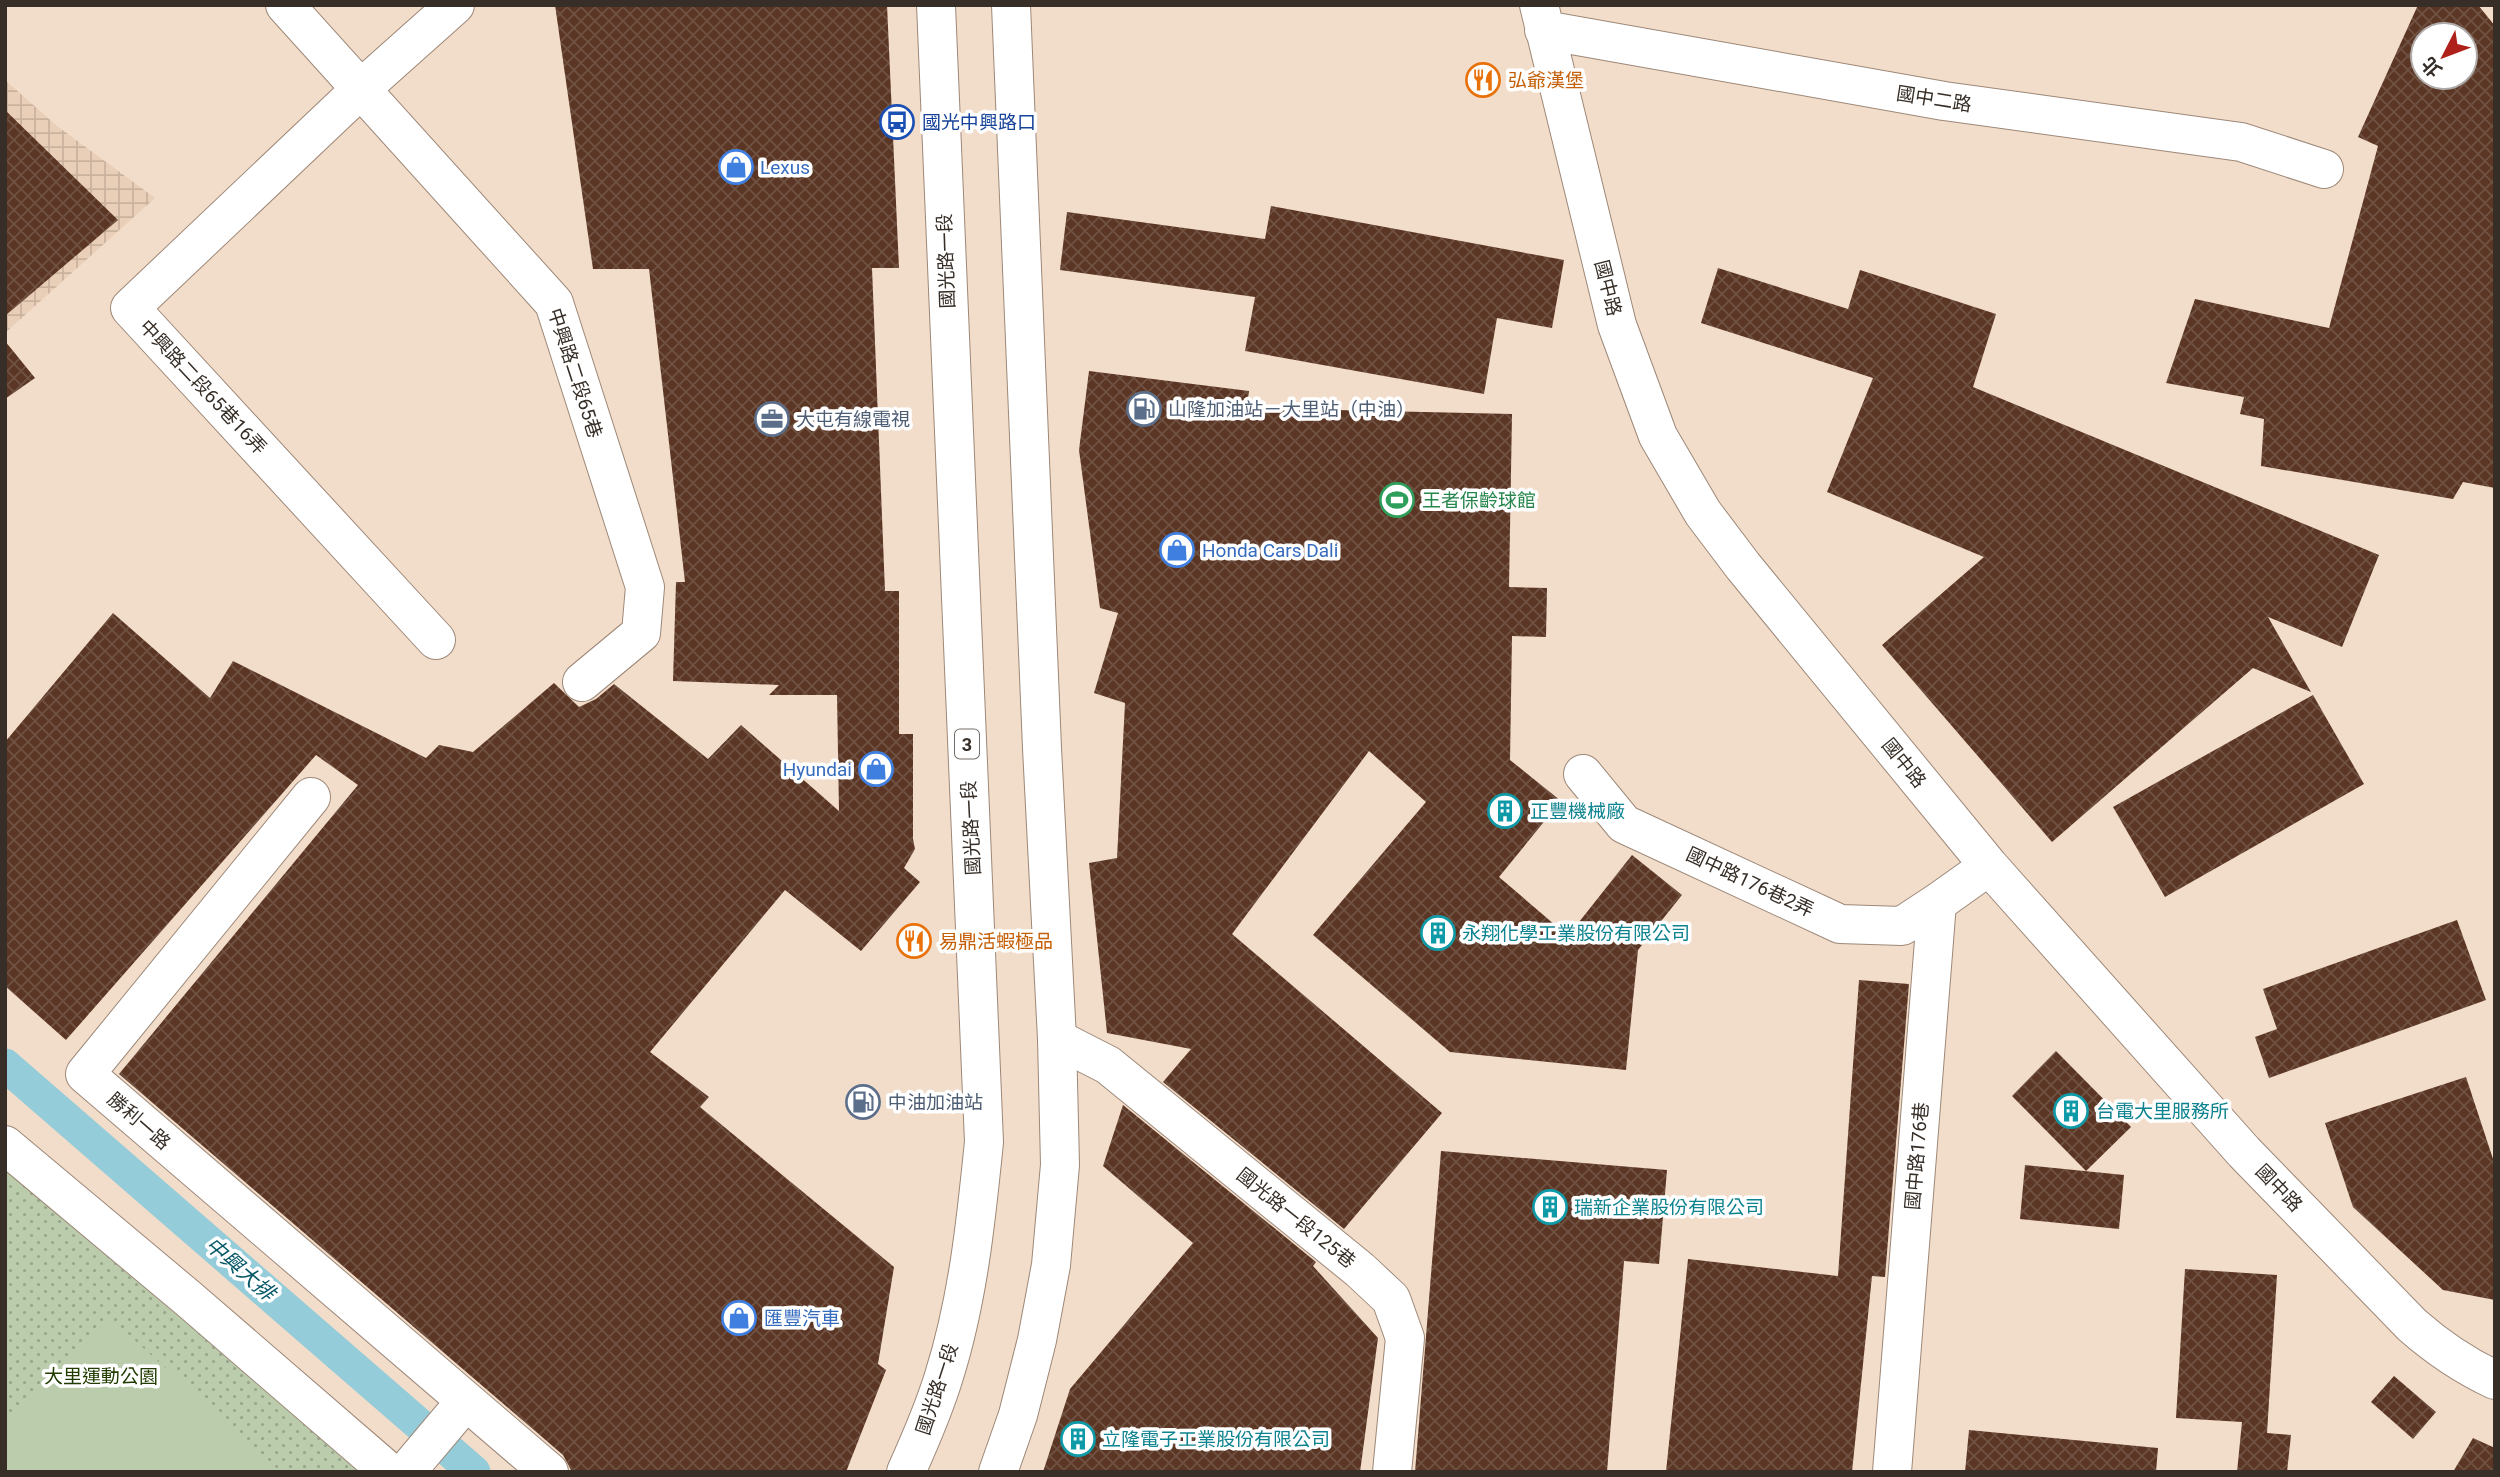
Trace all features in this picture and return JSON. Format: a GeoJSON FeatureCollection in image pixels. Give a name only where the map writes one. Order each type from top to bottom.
{"type":"FeatureCollection","features":[{"type":"Feature","properties":{"kind":"street","name":"中興路二段65巷"},"geometry":{"type":"LineString","coordinates":[[285,5],[554,303],[645,587],[641,633],[582,682]]}},
{"type":"Feature","properties":{"kind":"street"},"geometry":{"type":"LineString","coordinates":[[362,88],[455,5]]}},
{"type":"Feature","properties":{"kind":"street","name":"國光路一段"},"geometry":{"type":"LineString","coordinates":[[906,1472],[924,1433],[944,1376],[962,1304],[974,1238],[984,1142],[936,5]]}},
{"type":"Feature","properties":{"kind":"street"},"geometry":{"type":"LineString","coordinates":[[998,1472],[1018,1415],[1037,1340],[1051,1265],[1060,1165],[1057,1039],[1011,5]]}},
{"type":"Feature","properties":{"kind":"street","name":"國中二路"},"geometry":{"type":"LineString","coordinates":[[1541,18],[1944,101],[2241,142],[2324,169]]}},
{"type":"Feature","properties":{"kind":"street","name":"國中路"},"geometry":{"type":"LineString","coordinates":[[1541,18],[1617,324],[1658,436],[1703,513],[1743,566],[1989,866],[2244,1152],[2412,1325],[2439,1349],[2467,1367],[2495,1380]]}},
{"type":"Feature","properties":{"kind":"street","name":"中興路二段65巷16弄"},"geometry":{"type":"LineString","coordinates":[[362,88],[130,308],[436,640]]}},
{"type":"Feature","properties":{"kind":"street","name":"國中路176巷2弄"},"geometry":{"type":"LineString","coordinates":[[1583,774],[1624,824],[1840,924],[1902,926],[1937,903]]}},
{"type":"Feature","properties":{"kind":"street","name":"勝利一路"},"geometry":{"type":"LineString","coordinates":[[311,797],[85,1074],[549,1472]]}},
{"type":"Feature","properties":{"kind":"street"},"geometry":{"type":"LineString","coordinates":[[1937,903],[1989,866]]}},
{"type":"Feature","properties":{"kind":"street","name":"國中路176巷"},"geometry":{"type":"LineString","coordinates":[[1892,1472],[1937,903]]}},
{"type":"Feature","properties":{"kind":"street","name":"國光路一段125巷"},"geometry":{"type":"LineString","coordinates":[[1057,1039],[1108,1065],[1360,1270],[1391,1299],[1405,1338],[1392,1472]]}},
{"type":"Feature","properties":{"kind":"street"},"geometry":{"type":"LineString","coordinates":[[5,1145],[201,1309],[388,1472]]}},
{"type":"Feature","properties":{"kind":"street"},"geometry":{"type":"LineString","coordinates":[[406,1472],[465,1402]]}},
{"type":"Feature","properties":{"kind":"shaded area"},"geometry":{"type":"Polygon","coordinates":[[[5,80],[57,126],[155,198],[5,333],[5,80]]]}},
{"type":"Feature","properties":{"kind":"green space","name":"大里運動公園"},"geometry":{"type":"Polygon","coordinates":[[[5,1170],[364,1472],[5,1472],[5,1170]]]}},
{"type":"Feature","properties":{"kind":"green space"},"geometry":{"type":"Polygon","coordinates":[[[111,1319],[281,1472],[5,1472],[5,1423],[111,1319]]]}},
{"type":"Feature","properties":{"kind":"building"},"geometry":{"type":"Polygon","coordinates":[[[555,5],[887,5],[899,268],[872,268],[885,591],[899,591],[899,734],[913,734],[915,849],[904,868],[920,882],[861,951],[785,890],[650,1052],[709,1097],[700,1107],[894,1267],[878,1364],[886,1370],[846,1472],[572,1472],[563,1455],[119,1074],[358,785],[316,755],[66,1040],[5,986],[5,742],[113,613],[210,698],[233,661],[426,758],[439,745],[473,752],[554,683],[579,707],[596,699],[614,684],[708,759],[741,725],[839,811],[837,695],[769,695],[779,685],[673,681],[676,582],[685,582],[649,269],[593,269],[555,5]]]}},
{"type":"Feature","properties":{"kind":"building"},"geometry":{"type":"Polygon","coordinates":[[[2418,5],[2478,5],[2495,26],[2495,488],[2463,482],[2453,499],[2261,466],[2264,419],[2240,414],[2244,397],[2166,383],[2195,299],[2329,328],[2378,146],[2358,137],[2409,25],[2409,91],[2479,91],[2479,21],[2411,21],[2418,5]]]}},
{"type":"Feature","properties":{"kind":"building"},"geometry":{"type":"Polygon","coordinates":[[[5,110],[118,220],[5,316],[5,110]]]}},
{"type":"Feature","properties":{"kind":"building"},"geometry":{"type":"Polygon","coordinates":[[[1271,206],[1564,260],[1552,328],[1497,318],[1484,394],[1245,351],[1255,297],[1060,270],[1067,212],[1265,239],[1271,206]]]}},
{"type":"Feature","properties":{"kind":"building"},"geometry":{"type":"Polygon","coordinates":[[[1718,268],[1848,309],[1860,270],[1996,314],[1973,387],[2379,555],[2342,647],[2268,617],[2311,692],[2253,668],[2052,842],[1882,645],[1984,557],[1827,492],[1873,378],[1701,323],[1718,268]]]}},
{"type":"Feature","properties":{"kind":"building"},"geometry":{"type":"Polygon","coordinates":[[[5,341],[35,378],[5,399],[5,341]]]}},
{"type":"Feature","properties":{"kind":"building"},"geometry":{"type":"Polygon","coordinates":[[[1089,371],[1249,391],[1247,408],[1512,414],[1509,587],[1547,588],[1546,637],[1512,636],[1510,760],[1561,801],[1499,877],[1568,936],[1632,855],[1682,895],[1638,950],[1626,1070],[1450,1052],[1313,935],[1426,802],[1369,751],[1232,934],[1442,1113],[1344,1229],[1163,1082],[1191,1049],[1107,1033],[1089,863],[1117,858],[1125,703],[1094,693],[1118,613],[1100,608],[1079,450],[1089,371]]]}},
{"type":"Feature","properties":{"kind":"building"},"geometry":{"type":"Polygon","coordinates":[[[2313,695],[2364,784],[2165,897],[2113,807],[2313,695]]]}},
{"type":"Feature","properties":{"kind":"building"},"geometry":{"type":"Polygon","coordinates":[[[2457,920],[2486,1000],[2269,1078],[2255,1037],[2277,1029],[2263,989],[2457,920]]]}},
{"type":"Feature","properties":{"kind":"building"},"geometry":{"type":"Polygon","coordinates":[[[1859,980],[1909,984],[1885,1277],[1872,1276],[1852,1472],[1666,1472],[1688,1259],[1838,1276],[1859,980]]]}},
{"type":"Feature","properties":{"kind":"building","name":"台電大里服務所"},"geometry":{"type":"Polygon","coordinates":[[[2056,1051],[2131,1127],[2086,1171],[2012,1096],[2056,1051]]]}},
{"type":"Feature","properties":{"kind":"building"},"geometry":{"type":"Polygon","coordinates":[[[2466,1077],[2495,1165],[2495,1300],[2443,1290],[2353,1207],[2325,1123],[2466,1077]]]}},
{"type":"Feature","properties":{"kind":"building"},"geometry":{"type":"Polygon","coordinates":[[[1123,1105],[1316,1262],[1313,1266],[1378,1338],[1360,1472],[1043,1472],[1070,1389],[1193,1243],[1103,1166],[1123,1105]]]}},
{"type":"Feature","properties":{"kind":"building"},"geometry":{"type":"Polygon","coordinates":[[[1441,1151],[1667,1170],[1659,1264],[1624,1261],[1607,1472],[1415,1472],[1441,1151]]]}},
{"type":"Feature","properties":{"kind":"building"},"geometry":{"type":"Polygon","coordinates":[[[2025,1165],[2124,1175],[2119,1229],[2020,1219],[2025,1165]]]}},
{"type":"Feature","properties":{"kind":"building"},"geometry":{"type":"Polygon","coordinates":[[[2185,1269],[2277,1275],[2267,1433],[2291,1435],[2287,1472],[2237,1472],[2242,1422],[2176,1418],[2185,1269]]]}},
{"type":"Feature","properties":{"kind":"building"},"geometry":{"type":"Polygon","coordinates":[[[2394,1376],[2436,1412],[2413,1439],[2371,1402],[2394,1376]]]}},
{"type":"Feature","properties":{"kind":"building"},"geometry":{"type":"Polygon","coordinates":[[[1969,1430],[2158,1448],[2156,1472],[1965,1472],[1969,1430]]]}},
{"type":"Feature","properties":{"kind":"building"},"geometry":{"type":"Polygon","coordinates":[[[2473,1438],[2495,1448],[2495,1472],[2453,1472],[2473,1438]]]}},
{"type":"Feature","properties":{"kind":"waterway","name":"中興大排"},"geometry":{"type":"LineString","coordinates":[[5,1065],[474,1472]]}},
{"type":"Feature","properties":{"kind":"place","name":"弘爺漢堡"},"geometry":{"type":"Point","coordinates":[1483,80]}},
{"type":"Feature","properties":{"kind":"place","name":"國光中興路口"},"geometry":{"type":"Point","coordinates":[897,122]}},
{"type":"Feature","properties":{"kind":"place","name":"Lexus"},"geometry":{"type":"Point","coordinates":[736,167]}},
{"type":"Feature","properties":{"kind":"place","name":"山隆加油站－大里站（中油）"},"geometry":{"type":"Point","coordinates":[1144,409]}},
{"type":"Feature","properties":{"kind":"place","name":"大屯有線電視"},"geometry":{"type":"Point","coordinates":[772,419]}},
{"type":"Feature","properties":{"kind":"place","name":"王者保齡球館"},"geometry":{"type":"Point","coordinates":[1397,500]}},
{"type":"Feature","properties":{"kind":"place","name":"Honda Cars Dali"},"geometry":{"type":"Point","coordinates":[1177,550]}},
{"type":"Feature","properties":{"kind":"place","name":"Hyundai"},"geometry":{"type":"Point","coordinates":[876,769]}},
{"type":"Feature","properties":{"kind":"place","name":"正豐機械廠"},"geometry":{"type":"Point","coordinates":[1505,811]}},
{"type":"Feature","properties":{"kind":"place","name":"永翔化學工業股份有限公司"},"geometry":{"type":"Point","coordinates":[1438,933]}},
{"type":"Feature","properties":{"kind":"place","name":"易鼎活蝦極品"},"geometry":{"type":"Point","coordinates":[914,941]}},
{"type":"Feature","properties":{"kind":"place","name":"中油加油站"},"geometry":{"type":"Point","coordinates":[863,1102]}},
{"type":"Feature","properties":{"kind":"place","name":"台電大里服務所"},"geometry":{"type":"Point","coordinates":[2071,1111]}},
{"type":"Feature","properties":{"kind":"place","name":"瑞新企業股份有限公司"},"geometry":{"type":"Point","coordinates":[1550,1207]}},
{"type":"Feature","properties":{"kind":"place","name":"匯豐汽車"},"geometry":{"type":"Point","coordinates":[739,1318]}},
{"type":"Feature","properties":{"kind":"place","name":"立隆電子工業股份有限公司"},"geometry":{"type":"Point","coordinates":[1078,1439]}}]}
